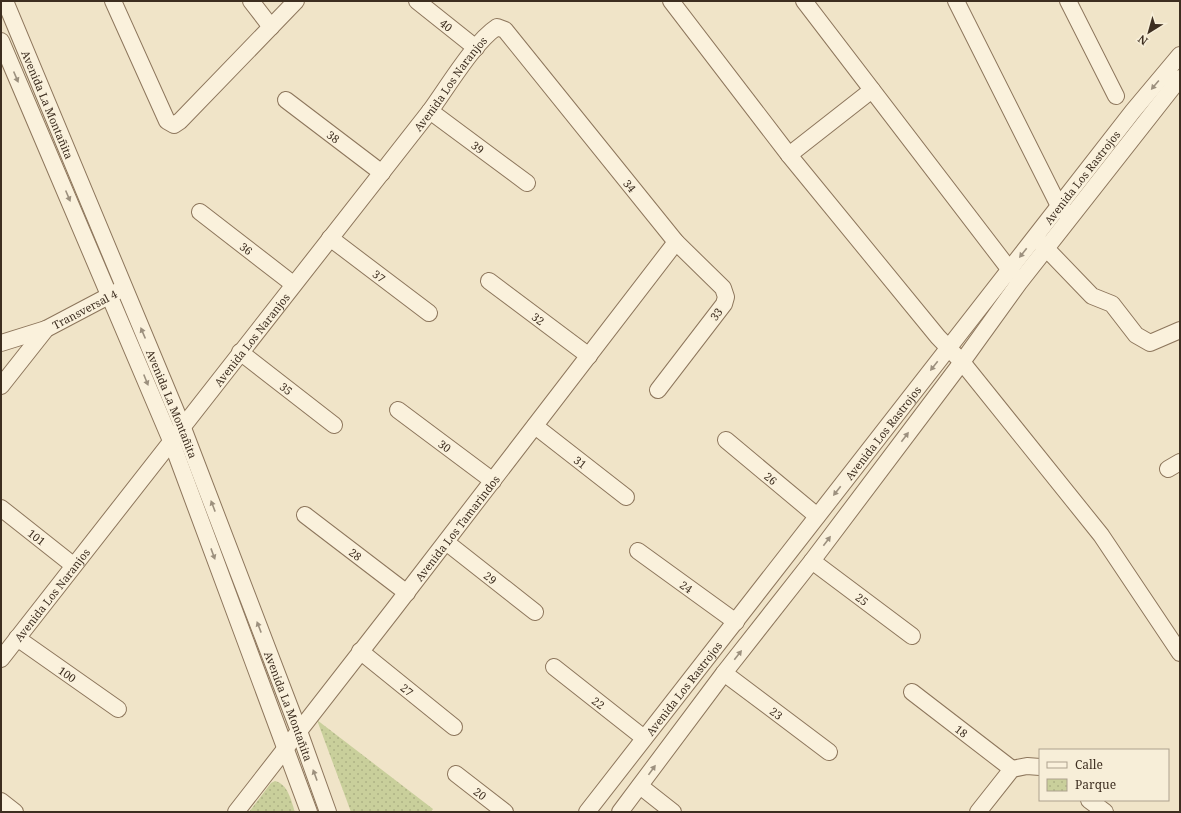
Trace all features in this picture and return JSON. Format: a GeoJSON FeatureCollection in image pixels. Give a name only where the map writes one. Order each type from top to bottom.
{"type":"FeatureCollection","features":[{"type":"Feature","properties":{"kind":"street","name":"Avenida La Montañita"},"geometry":{"type":"LineString","coordinates":[[5,1],[117,292],[309,812]]}},
{"type":"Feature","properties":{"kind":"street"},"geometry":{"type":"LineString","coordinates":[[113,1],[167,121],[174,125],[180,122],[296,1]]}},
{"type":"Feature","properties":{"kind":"street"},"geometry":{"type":"LineString","coordinates":[[251,1],[271,27]]}},
{"type":"Feature","properties":{"kind":"street","name":"40"},"geometry":{"type":"LineString","coordinates":[[418,1],[476,48]]}},
{"type":"Feature","properties":{"kind":"street"},"geometry":{"type":"LineString","coordinates":[[671,1],[789,155],[938,338],[949,347],[962,362],[1101,536],[1180,653]]}},
{"type":"Feature","properties":{"kind":"street"},"geometry":{"type":"LineString","coordinates":[[804,1],[1019,283]]}},
{"type":"Feature","properties":{"kind":"street"},"geometry":{"type":"LineString","coordinates":[[956,1],[1064,212]]}},
{"type":"Feature","properties":{"kind":"street"},"geometry":{"type":"LineString","coordinates":[[1068,1],[1116,96]]}},
{"type":"Feature","properties":{"kind":"street","name":"Avenida Los Naranjos"},"geometry":{"type":"LineString","coordinates":[[1,659],[172,443],[240,352],[430,111],[476,48],[490,32],[497,27],[505,30]]}},
{"type":"Feature","properties":{"kind":"street","name":"34"},"geometry":{"type":"LineString","coordinates":[[505,30],[676,242]]}},
{"type":"Feature","properties":{"kind":"street","name":"Avenida La Montañita"},"geometry":{"type":"LineString","coordinates":[[1,41],[117,292],[183,428],[299,731],[328,812]]}},
{"type":"Feature","properties":{"kind":"street","name":"Avenida Los Rastrojos"},"geometry":{"type":"LineString","coordinates":[[620,812],[724,673],[812,561],[962,362],[1019,283],[1041,242],[1180,55]]}},
{"type":"Feature","properties":{"kind":"street","name":"Avenida Los Rastrojos"},"geometry":{"type":"LineString","coordinates":[[1064,212],[1180,78]]}},
{"type":"Feature","properties":{"kind":"street"},"geometry":{"type":"LineString","coordinates":[[789,155],[872,90]]}},
{"type":"Feature","properties":{"kind":"street","name":"38"},"geometry":{"type":"LineString","coordinates":[[286,100],[382,172]]}},
{"type":"Feature","properties":{"kind":"street","name":"39"},"geometry":{"type":"LineString","coordinates":[[430,111],[527,183]]}},
{"type":"Feature","properties":{"kind":"street","name":"36"},"geometry":{"type":"LineString","coordinates":[[200,212],[293,284]]}},
{"type":"Feature","properties":{"kind":"street","name":"37"},"geometry":{"type":"LineString","coordinates":[[330,238],[429,313]]}},
{"type":"Feature","properties":{"kind":"street","name":"Avenida Los Tamarindos"},"geometry":{"type":"LineString","coordinates":[[236,812],[536,426],[676,242]]}},
{"type":"Feature","properties":{"kind":"street","name":"33"},"geometry":{"type":"LineString","coordinates":[[658,390],[724,304],[726,297],[723,288],[676,242]]}},
{"type":"Feature","properties":{"kind":"street"},"geometry":{"type":"LineString","coordinates":[[1041,242],[1092,296],[1112,304],[1136,335],[1143,340],[1150,343],[1180,330]]}},
{"type":"Feature","properties":{"kind":"street","name":"Avenida Los Rastrojos"},"geometry":{"type":"LineString","coordinates":[[587,812],[1010,270],[1041,242]]}},
{"type":"Feature","properties":{"kind":"street","name":"32"},"geometry":{"type":"LineString","coordinates":[[489,280],[589,356]]}},
{"type":"Feature","properties":{"kind":"street","name":"Transversal 4"},"geometry":{"type":"LineString","coordinates":[[1,386],[46,329],[117,292]]}},
{"type":"Feature","properties":{"kind":"street"},"geometry":{"type":"LineString","coordinates":[[1,343],[46,329]]}},
{"type":"Feature","properties":{"kind":"street","name":"35"},"geometry":{"type":"LineString","coordinates":[[240,352],[334,424]]}},
{"type":"Feature","properties":{"kind":"street","name":"30"},"geometry":{"type":"LineString","coordinates":[[398,410],[493,481]]}},
{"type":"Feature","properties":{"kind":"street","name":"31"},"geometry":{"type":"LineString","coordinates":[[536,426],[626,497]]}},
{"type":"Feature","properties":{"kind":"street","name":"26"},"geometry":{"type":"LineString","coordinates":[[726,440],[817,516]]}},
{"type":"Feature","properties":{"kind":"street","name":"101"},"geometry":{"type":"LineString","coordinates":[[1,508],[74,565]]}},
{"type":"Feature","properties":{"kind":"street","name":"28"},"geometry":{"type":"LineString","coordinates":[[305,515],[407,593]]}},
{"type":"Feature","properties":{"kind":"street","name":"29"},"geometry":{"type":"LineString","coordinates":[[446,542],[535,612]]}},
{"type":"Feature","properties":{"kind":"street","name":"24"},"geometry":{"type":"LineString","coordinates":[[638,551],[736,622]]}},
{"type":"Feature","properties":{"kind":"street","name":"25"},"geometry":{"type":"LineString","coordinates":[[812,561],[912,636]]}},
{"type":"Feature","properties":{"kind":"street","name":"100"},"geometry":{"type":"LineString","coordinates":[[17,638],[118,709]]}},
{"type":"Feature","properties":{"kind":"street","name":"27"},"geometry":{"type":"LineString","coordinates":[[360,651],[454,728]]}},
{"type":"Feature","properties":{"kind":"street","name":"22"},"geometry":{"type":"LineString","coordinates":[[554,667],[644,738]]}},
{"type":"Feature","properties":{"kind":"street","name":"23"},"geometry":{"type":"LineString","coordinates":[[724,673],[829,752]]}},
{"type":"Feature","properties":{"kind":"street","name":"18"},"geometry":{"type":"LineString","coordinates":[[912,692],[1012,769]]}},
{"type":"Feature","properties":{"kind":"street"},"geometry":{"type":"LineString","coordinates":[[978,812],[1012,769],[1026,766],[1039,767]]}},
{"type":"Feature","properties":{"kind":"street","name":"20"},"geometry":{"type":"LineString","coordinates":[[456,774],[505,812]]}},
{"type":"Feature","properties":{"kind":"street"},"geometry":{"type":"LineString","coordinates":[[640,786],[673,812]]}},
{"type":"Feature","properties":{"kind":"street"},"geometry":{"type":"LineString","coordinates":[[1,801],[15,812]]}},
{"type":"Feature","properties":{"kind":"street"},"geometry":{"type":"LineString","coordinates":[[1090,801],[1105,812]]}},
{"type":"Feature","properties":{"kind":"green space"},"geometry":{"type":"Polygon","coordinates":[[[317,720],[433,809],[431,812],[351,812],[317,720]]]}},
{"type":"Feature","properties":{"kind":"green space"},"geometry":{"type":"Polygon","coordinates":[[[275,781],[283,785],[286,789],[295,812],[249,812],[271,783],[275,781]]]}}]}
